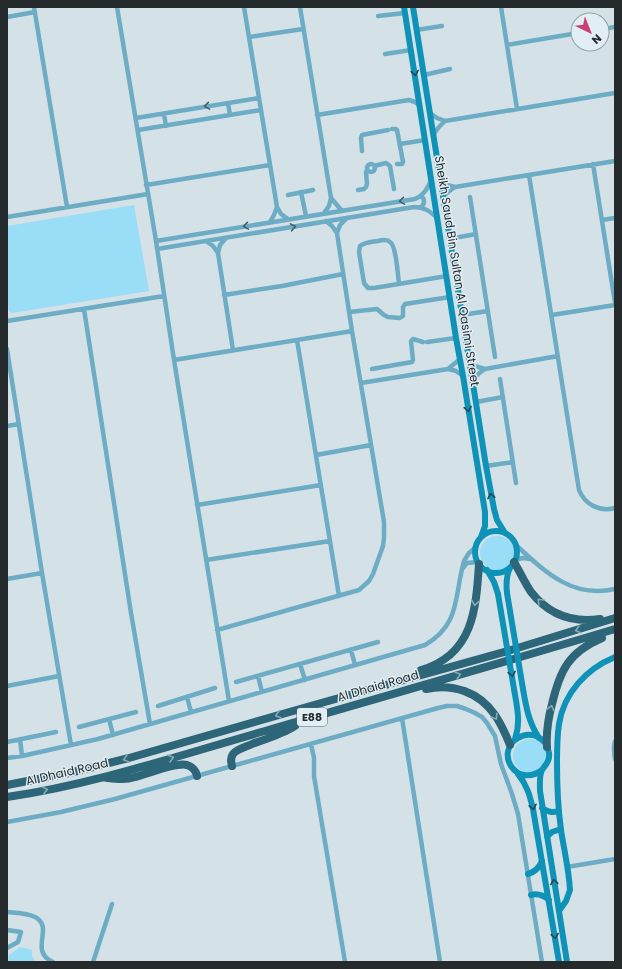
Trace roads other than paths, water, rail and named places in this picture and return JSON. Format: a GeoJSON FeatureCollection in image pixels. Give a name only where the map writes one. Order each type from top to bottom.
{"type":"FeatureCollection","features":[{"type":"Feature","properties":{"kind":"highway"},"geometry":{"type":"LineString","coordinates":[[314,705],[355,689],[428,668],[448,658],[463,641],[468,631],[475,602],[478,563]]}},
{"type":"Feature","properties":{"kind":"highway"},"geometry":{"type":"LineString","coordinates":[[514,563],[531,592],[547,608],[556,613],[566,618],[583,620],[615,617]]}},
{"type":"Feature","properties":{"kind":"highway","name":"Al Dhaid Road"},"geometry":{"type":"LineString","coordinates":[[7,785],[99,766],[511,650],[615,617]]}},
{"type":"Feature","properties":{"kind":"highway","name":"Al Dhaid Road"},"geometry":{"type":"LineString","coordinates":[[7,797],[103,777],[507,662],[615,629]]}},
{"type":"Feature","properties":{"kind":"highway"},"geometry":{"type":"LineString","coordinates":[[547,747],[547,727],[556,687],[566,666],[573,657],[586,646],[602,638],[615,634]]}},
{"type":"Feature","properties":{"kind":"highway"},"geometry":{"type":"LineString","coordinates":[[317,716],[360,708],[423,689],[446,687],[458,689],[479,699],[496,716],[513,742]]}},
{"type":"Feature","properties":{"kind":"highway"},"geometry":{"type":"LineString","coordinates":[[232,766],[231,758],[236,751],[292,728],[303,720]]}},
{"type":"Feature","properties":{"kind":"highway"},"geometry":{"type":"LineString","coordinates":[[103,777],[120,779],[134,778],[176,766],[187,765],[196,771],[197,776]]}},
{"type":"Feature","properties":{"kind":"main road","name":"Sheikh Saud Bin Sultan Al Qasimi Street"},"geometry":{"type":"LineString","coordinates":[[413,7],[486,466],[497,520],[505,533]]}},
{"type":"Feature","properties":{"kind":"main road","name":"Sheikh Saud Bin Sultan Al Qasimi Street"},"geometry":{"type":"LineString","coordinates":[[404,10],[486,517],[486,526],[481,537]]}},
{"type":"Feature","properties":{"kind":"main road"},"geometry":{"type":"LineString","coordinates":[[463,376],[468,384],[473,382]]}},
{"type":"Feature","properties":{"kind":"main road"},"geometry":{"type":"LineString","coordinates":[[514,563],[502,572],[492,572],[487,570],[478,563],[475,554],[478,541],[486,533],[499,531],[505,533],[513,539],[517,550],[514,563],[507,577],[507,593],[527,713],[532,726],[544,742],[549,753],[546,765],[542,770],[533,775],[527,776],[517,772]]}},
{"type":"Feature","properties":{"kind":"main road"},"geometry":{"type":"LineString","coordinates":[[487,570],[494,582],[498,594],[519,720],[517,733],[508,751],[508,757],[513,768],[526,786],[534,809],[559,962]]}},
{"type":"Feature","properties":{"kind":"main road"},"geometry":{"type":"LineString","coordinates":[[559,911],[566,901],[570,886],[561,829],[557,784],[557,744],[559,723],[566,701],[580,680],[590,671],[615,657]]}},
{"type":"Feature","properties":{"kind":"main road"},"geometry":{"type":"LineString","coordinates":[[513,742],[521,736],[527,735],[534,735],[540,738]]}},
{"type":"Feature","properties":{"kind":"main road"},"geometry":{"type":"LineString","coordinates":[[542,770],[540,777],[542,808],[567,962]]}},
{"type":"Feature","properties":{"kind":"main road"},"geometry":{"type":"LineString","coordinates":[[542,808],[549,812],[559,811]]}},
{"type":"Feature","properties":{"kind":"main road"},"geometry":{"type":"LineString","coordinates":[[547,838],[552,832],[561,829]]}},
{"type":"Feature","properties":{"kind":"main road"},"geometry":{"type":"LineString","coordinates":[[528,874],[535,871],[542,862]]}},
{"type":"Feature","properties":{"kind":"main road"},"geometry":{"type":"LineString","coordinates":[[531,894],[542,895],[549,900]]}},
{"type":"Feature","properties":{"kind":"street"},"geometry":{"type":"LineString","coordinates":[[117,7],[156,241],[229,701]]}},
{"type":"Feature","properties":{"kind":"street"},"geometry":{"type":"LineString","coordinates":[[244,7],[276,207],[270,222]]}},
{"type":"Feature","properties":{"kind":"street"},"geometry":{"type":"LineString","coordinates":[[300,7],[331,198],[329,206],[324,213]]}},
{"type":"Feature","properties":{"kind":"street"},"geometry":{"type":"LineString","coordinates":[[501,7],[517,109]]}},
{"type":"Feature","properties":{"kind":"street"},"geometry":{"type":"LineString","coordinates":[[7,17],[35,10],[67,207]]}},
{"type":"Feature","properties":{"kind":"street"},"geometry":{"type":"LineString","coordinates":[[378,16],[404,10]]}},
{"type":"Feature","properties":{"kind":"street"},"geometry":{"type":"LineString","coordinates":[[416,30],[442,26]]}},
{"type":"Feature","properties":{"kind":"street"},"geometry":{"type":"LineString","coordinates":[[249,38],[303,29]]}},
{"type":"Feature","properties":{"kind":"street"},"geometry":{"type":"LineString","coordinates":[[507,45],[570,34]]}},
{"type":"Feature","properties":{"kind":"street"},"geometry":{"type":"LineString","coordinates":[[385,54],[411,50]]}},
{"type":"Feature","properties":{"kind":"street"},"geometry":{"type":"LineString","coordinates":[[424,75],[450,69]]}},
{"type":"Feature","properties":{"kind":"street"},"geometry":{"type":"LineString","coordinates":[[409,100],[414,96],[417,90]]}},
{"type":"Feature","properties":{"kind":"street"},"geometry":{"type":"LineString","coordinates":[[430,113],[445,121],[615,93]]}},
{"type":"Feature","properties":{"kind":"street"},"geometry":{"type":"LineString","coordinates":[[136,118],[259,98]]}},
{"type":"Feature","properties":{"kind":"street"},"geometry":{"type":"LineString","coordinates":[[317,115],[409,100],[420,106]]}},
{"type":"Feature","properties":{"kind":"street"},"geometry":{"type":"LineString","coordinates":[[228,103],[230,116]]}},
{"type":"Feature","properties":{"kind":"street"},"geometry":{"type":"LineString","coordinates":[[138,130],[261,110]]}},
{"type":"Feature","properties":{"kind":"street"},"geometry":{"type":"LineString","coordinates":[[164,114],[166,126]]}},
{"type":"Feature","properties":{"kind":"street"},"geometry":{"type":"LineString","coordinates":[[433,135],[445,121]]}},
{"type":"Feature","properties":{"kind":"street"},"geometry":{"type":"LineString","coordinates":[[358,190],[366,187],[366,172],[369,164],[374,166],[403,163],[396,129],[362,135],[360,138],[362,151]]}},
{"type":"Feature","properties":{"kind":"street"},"geometry":{"type":"LineString","coordinates":[[400,144],[425,140]]}},
{"type":"Feature","properties":{"kind":"street"},"geometry":{"type":"LineString","coordinates":[[440,180],[447,185],[455,187],[615,161]]}},
{"type":"Feature","properties":{"kind":"street"},"geometry":{"type":"LineString","coordinates":[[552,316],[615,304],[593,164]]}},
{"type":"Feature","properties":{"kind":"street"},"geometry":{"type":"LineString","coordinates":[[146,185],[270,165]]}},
{"type":"Feature","properties":{"kind":"street"},"geometry":{"type":"LineString","coordinates":[[394,165],[394,189]]}},
{"type":"Feature","properties":{"kind":"street"},"geometry":{"type":"LineString","coordinates":[[529,175],[579,490],[585,500],[602,509],[609,510],[615,507]]}},
{"type":"Feature","properties":{"kind":"street"},"geometry":{"type":"LineString","coordinates":[[156,241],[414,199],[426,190],[432,180]]}},
{"type":"Feature","properties":{"kind":"street"},"geometry":{"type":"LineString","coordinates":[[443,197],[455,187]]}},
{"type":"Feature","properties":{"kind":"street"},"geometry":{"type":"LineString","coordinates":[[288,195],[314,190]]}},
{"type":"Feature","properties":{"kind":"street"},"geometry":{"type":"LineString","coordinates":[[301,192],[306,216]]}},
{"type":"Feature","properties":{"kind":"street"},"geometry":{"type":"LineString","coordinates":[[7,217],[148,194]]}},
{"type":"Feature","properties":{"kind":"street"},"geometry":{"type":"LineString","coordinates":[[420,196],[423,198],[424,202],[421,208]]}},
{"type":"Feature","properties":{"kind":"street"},"geometry":{"type":"LineString","coordinates":[[331,198],[342,211]]}},
{"type":"Feature","properties":{"kind":"street"},"geometry":{"type":"LineString","coordinates":[[470,198],[496,357]]}},
{"type":"Feature","properties":{"kind":"street"},"geometry":{"type":"LineString","coordinates":[[276,207],[281,214],[288,219]]}},
{"type":"Feature","properties":{"kind":"street"},"geometry":{"type":"LineString","coordinates":[[157,249],[414,207],[428,211],[438,219]]}},
{"type":"Feature","properties":{"kind":"street"},"geometry":{"type":"LineString","coordinates":[[218,630],[359,590],[369,581],[373,574],[382,546],[384,538],[384,522],[337,233],[340,224],[347,218]]}},
{"type":"Feature","properties":{"kind":"street"},"geometry":{"type":"LineString","coordinates":[[602,220],[615,218]]}},
{"type":"Feature","properties":{"kind":"street"},"geometry":{"type":"LineString","coordinates":[[326,221],[337,233]]}},
{"type":"Feature","properties":{"kind":"street"},"geometry":{"type":"LineString","coordinates":[[449,239],[476,234]]}},
{"type":"Feature","properties":{"kind":"street"},"geometry":{"type":"LineString","coordinates":[[226,238],[220,244],[218,253],[233,350]]}},
{"type":"Feature","properties":{"kind":"street"},"geometry":{"type":"LineString","coordinates":[[399,284],[392,243],[383,240],[366,243],[360,246],[359,252],[364,283],[366,286],[371,288],[399,284],[447,276]]}},
{"type":"Feature","properties":{"kind":"street"},"geometry":{"type":"LineString","coordinates":[[206,241],[213,246],[218,253]]}},
{"type":"Feature","properties":{"kind":"street"},"geometry":{"type":"LineString","coordinates":[[224,295],[282,286],[343,274]]}},
{"type":"Feature","properties":{"kind":"street"},"geometry":{"type":"LineString","coordinates":[[7,322],[164,296]]}},
{"type":"Feature","properties":{"kind":"street"},"geometry":{"type":"LineString","coordinates":[[349,312],[377,309],[386,316],[400,318],[403,316],[403,307],[405,304],[450,297]]}},
{"type":"Feature","properties":{"kind":"street"},"geometry":{"type":"LineString","coordinates":[[84,309],[131,613],[150,724]]}},
{"type":"Feature","properties":{"kind":"street"},"geometry":{"type":"LineString","coordinates":[[462,315],[488,311]]}},
{"type":"Feature","properties":{"kind":"street"},"geometry":{"type":"LineString","coordinates":[[174,360],[352,331]]}},
{"type":"Feature","properties":{"kind":"street"},"geometry":{"type":"LineString","coordinates":[[372,369],[412,362],[412,339],[425,342],[456,338]]}},
{"type":"Feature","properties":{"kind":"street"},"geometry":{"type":"LineString","coordinates":[[298,340],[339,596]]}},
{"type":"Feature","properties":{"kind":"street"},"geometry":{"type":"LineString","coordinates":[[7,349],[71,745]]}},
{"type":"Feature","properties":{"kind":"street"},"geometry":{"type":"LineString","coordinates":[[473,382],[478,374],[485,369],[558,356]]}},
{"type":"Feature","properties":{"kind":"street"},"geometry":{"type":"LineString","coordinates":[[448,369],[460,359]]}},
{"type":"Feature","properties":{"kind":"street"},"geometry":{"type":"LineString","coordinates":[[469,363],[485,369]]}},
{"type":"Feature","properties":{"kind":"street"},"geometry":{"type":"LineString","coordinates":[[361,383],[448,369],[456,371],[463,376]]}},
{"type":"Feature","properties":{"kind":"street"},"geometry":{"type":"LineString","coordinates":[[500,379],[516,483]]}},
{"type":"Feature","properties":{"kind":"street"},"geometry":{"type":"LineString","coordinates":[[476,402],[503,398]]}},
{"type":"Feature","properties":{"kind":"street"},"geometry":{"type":"LineString","coordinates":[[7,426],[19,424]]}},
{"type":"Feature","properties":{"kind":"street"},"geometry":{"type":"LineString","coordinates":[[316,455],[371,445]]}},
{"type":"Feature","properties":{"kind":"street"},"geometry":{"type":"LineString","coordinates":[[486,466],[513,462]]}},
{"type":"Feature","properties":{"kind":"street"},"geometry":{"type":"LineString","coordinates":[[197,505],[321,485]]}},
{"type":"Feature","properties":{"kind":"street"},"geometry":{"type":"LineString","coordinates":[[206,560],[330,541]]}},
{"type":"Feature","properties":{"kind":"street"},"geometry":{"type":"LineString","coordinates":[[516,545],[530,559],[568,586],[595,592],[615,589]]}},
{"type":"Feature","properties":{"kind":"street"},"geometry":{"type":"LineString","coordinates":[[7,758],[84,743],[428,643],[444,630],[452,615],[466,556],[476,547]]}},
{"type":"Feature","properties":{"kind":"street"},"geometry":{"type":"LineString","coordinates":[[514,563],[523,558],[530,559]]}},
{"type":"Feature","properties":{"kind":"street"},"geometry":{"type":"LineString","coordinates":[[462,570],[467,563],[478,563]]}},
{"type":"Feature","properties":{"kind":"street"},"geometry":{"type":"LineString","coordinates":[[7,579],[42,573]]}},
{"type":"Feature","properties":{"kind":"street"},"geometry":{"type":"LineString","coordinates":[[236,682],[378,642]]}},
{"type":"Feature","properties":{"kind":"street"},"geometry":{"type":"LineString","coordinates":[[351,650],[355,665]]}},
{"type":"Feature","properties":{"kind":"street"},"geometry":{"type":"LineString","coordinates":[[300,664],[305,680]]}},
{"type":"Feature","properties":{"kind":"street"},"geometry":{"type":"LineString","coordinates":[[7,686],[59,676]]}},
{"type":"Feature","properties":{"kind":"street"},"geometry":{"type":"LineString","coordinates":[[258,676],[262,692]]}},
{"type":"Feature","properties":{"kind":"street"},"geometry":{"type":"LineString","coordinates":[[158,706],[215,688]]}},
{"type":"Feature","properties":{"kind":"street"},"geometry":{"type":"LineString","coordinates":[[187,697],[191,712]]}},
{"type":"Feature","properties":{"kind":"street"},"geometry":{"type":"LineString","coordinates":[[7,822],[115,800],[438,708],[457,706],[482,717],[495,736],[501,764],[516,804],[542,962]]}},
{"type":"Feature","properties":{"kind":"street"},"geometry":{"type":"LineString","coordinates":[[79,727],[136,712]]}},
{"type":"Feature","properties":{"kind":"street"},"geometry":{"type":"LineString","coordinates":[[402,718],[440,962]]}},
{"type":"Feature","properties":{"kind":"street"},"geometry":{"type":"LineString","coordinates":[[109,719],[113,735]]}},
{"type":"Feature","properties":{"kind":"street"},"geometry":{"type":"LineString","coordinates":[[7,742],[56,732]]}},
{"type":"Feature","properties":{"kind":"street"},"geometry":{"type":"LineString","coordinates":[[20,739],[22,756]]}},
{"type":"Feature","properties":{"kind":"street"},"geometry":{"type":"LineString","coordinates":[[615,741],[615,759]]}},
{"type":"Feature","properties":{"kind":"street"},"geometry":{"type":"LineString","coordinates":[[311,744],[314,758],[314,776],[345,962]]}},
{"type":"Feature","properties":{"kind":"street"},"geometry":{"type":"LineString","coordinates":[[567,867],[615,859]]}},
{"type":"Feature","properties":{"kind":"street"},"geometry":{"type":"LineString","coordinates":[[93,962],[112,904]]}},
{"type":"Feature","properties":{"kind":"street"},"geometry":{"type":"LineString","coordinates":[[7,912],[38,918],[43,928],[41,949],[44,955],[53,962]]}},
{"type":"Feature","properties":{"kind":"street"},"geometry":{"type":"LineString","coordinates":[[7,930],[21,932],[18,942],[7,948]]}}]}
